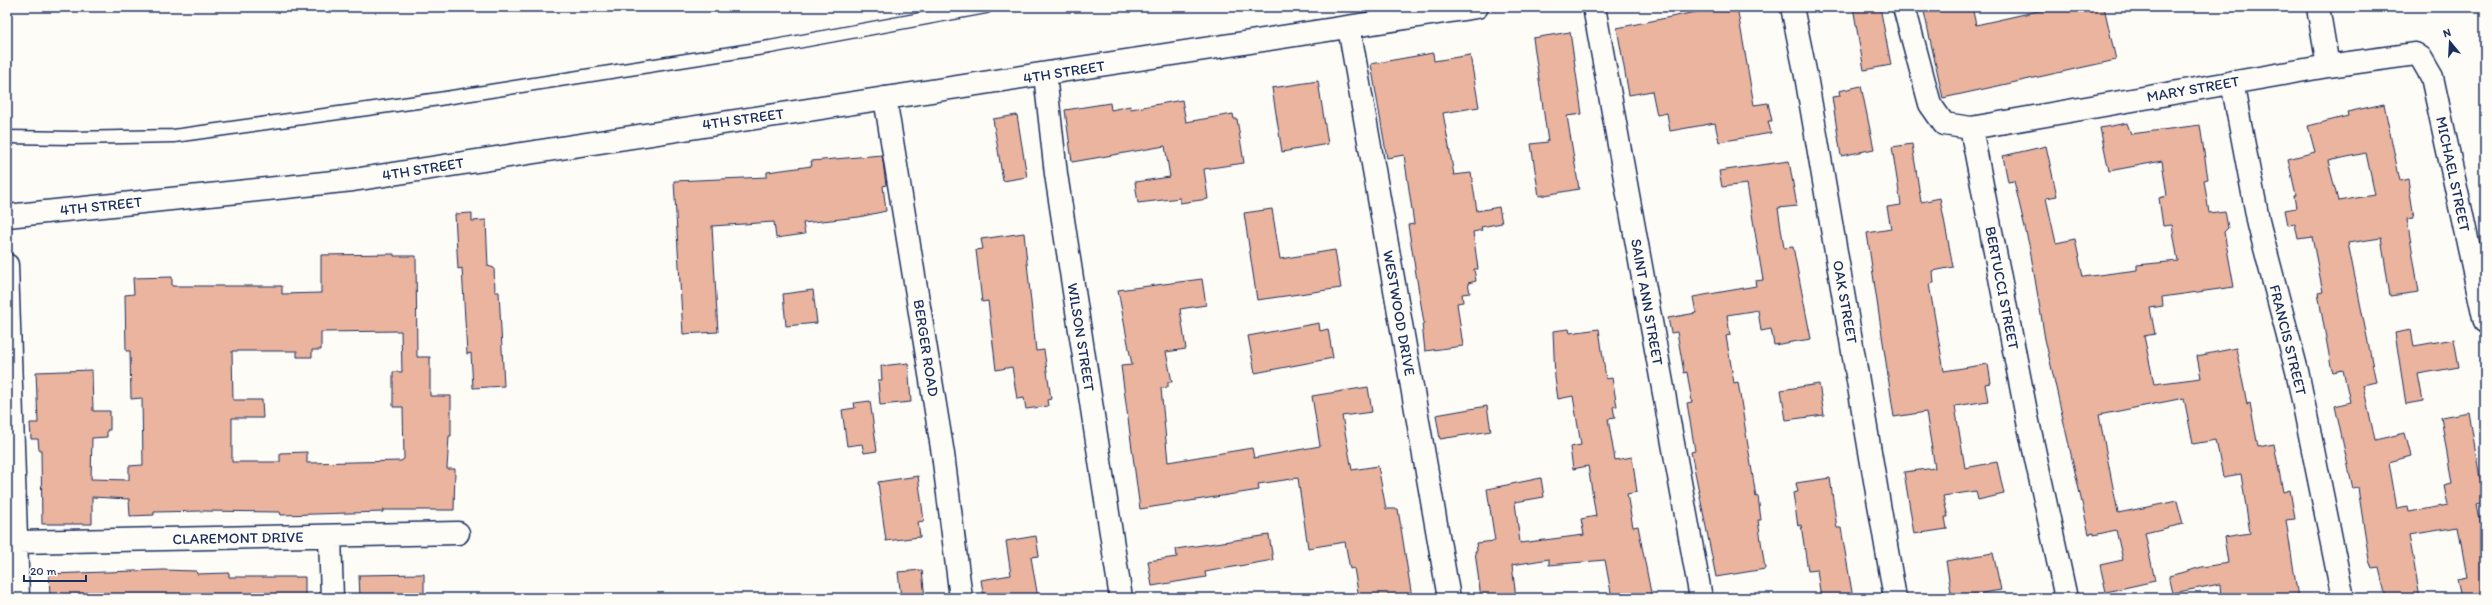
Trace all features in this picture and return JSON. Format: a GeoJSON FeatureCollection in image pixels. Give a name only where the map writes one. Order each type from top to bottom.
{"type":"FeatureCollection","features":[{"type":"Feature","properties":{"kind":"street","name":"4TH STREET"},"geometry":{"type":"LineString","coordinates":[[7,216],[353,180],[885,98],[1045,75],[1478,7]]}},
{"type":"Feature","properties":{"kind":"street","name":"SAINT ANN STREET"},"geometry":{"type":"LineString","coordinates":[[1594,7],[1700,598]]}},
{"type":"Feature","properties":{"kind":"street","name":"OAK STREET"},"geometry":{"type":"LineString","coordinates":[[1792,7],[1806,76],[1895,598]]}},
{"type":"Feature","properties":{"kind":"street"},"geometry":{"type":"LineString","coordinates":[[1904,7],[1930,104],[1944,124],[1971,128]]}},
{"type":"Feature","properties":{"kind":"street"},"geometry":{"type":"LineString","coordinates":[[2318,7],[2328,66]]}},
{"type":"Feature","properties":{"kind":"street","name":"WESTWOOD DRIVE"},"geometry":{"type":"LineString","coordinates":[[1349,28],[1449,598]]}},
{"type":"Feature","properties":{"kind":"street","name":"MARY STREET"},"geometry":{"type":"LineString","coordinates":[[1971,128],[2232,82],[2328,66],[2415,54]]}},
{"type":"Feature","properties":{"kind":"street","name":"MICHAEL STREET"},"geometry":{"type":"LineString","coordinates":[[2415,54],[2421,58],[2432,77],[2485,322]]}},
{"type":"Feature","properties":{"kind":"street","name":"WILSON STREET"},"geometry":{"type":"LineString","coordinates":[[1045,75],[1056,174],[1121,598]]}},
{"type":"Feature","properties":{"kind":"street","name":"FRANCIS STREET"},"geometry":{"type":"LineString","coordinates":[[2232,82],[2259,225],[2297,371],[2343,598]]}},
{"type":"Feature","properties":{"kind":"street","name":"BERGER ROAD"},"geometry":{"type":"LineString","coordinates":[[885,98],[943,454],[962,598]]}},
{"type":"Feature","properties":{"kind":"street","name":"BERTUCCI STREET"},"geometry":{"type":"LineString","coordinates":[[1971,128],[2027,417],[2066,598]]}},
{"type":"Feature","properties":{"kind":"street"},"geometry":{"type":"LineString","coordinates":[[7,265],[18,542],[18,598]]}},
{"type":"Feature","properties":{"kind":"street","name":"CLAREMONT DRIVE"},"geometry":{"type":"LineString","coordinates":[[18,542],[458,533]]}},
{"type":"Feature","properties":{"kind":"street"},"geometry":{"type":"LineString","coordinates":[[330,536],[332,598]]}},
{"type":"Feature","properties":{"kind":"lane"},"geometry":{"type":"LineString","coordinates":[[7,137],[72,138],[181,135],[439,99],[770,47],[986,7]]}},
{"type":"Feature","properties":{"kind":"building"},"geometry":{"type":"Polygon","coordinates":[[[1720,7],[1737,7],[1754,105],[1768,103],[1772,121],[1768,121],[1771,133],[1719,142],[1715,123],[1670,131],[1667,113],[1657,115],[1652,91],[1629,95],[1617,28],[1720,7]]]}},
{"type":"Feature","properties":{"kind":"building"},"geometry":{"type":"Polygon","coordinates":[[[1853,7],[1880,7],[1891,65],[1864,70],[1853,7]]]}},
{"type":"Feature","properties":{"kind":"building"},"geometry":{"type":"Polygon","coordinates":[[[1923,7],[1972,7],[1976,25],[2056,7],[2104,7],[2116,60],[1943,98],[1923,7]]]}},
{"type":"Feature","properties":{"kind":"building"},"geometry":{"type":"Polygon","coordinates":[[[1570,32],[1582,114],[1567,116],[1579,189],[1539,196],[1531,144],[1548,142],[1533,38],[1570,32]]]}},
{"type":"Feature","properties":{"kind":"building"},"geometry":{"type":"Polygon","coordinates":[[[1433,53],[1434,61],[1470,55],[1479,107],[1443,113],[1454,175],[1471,173],[1477,211],[1499,207],[1502,223],[1481,227],[1482,230],[1473,232],[1478,269],[1474,269],[1476,281],[1468,283],[1470,293],[1462,294],[1463,302],[1457,303],[1463,346],[1425,351],[1422,324],[1424,323],[1408,225],[1414,224],[1404,155],[1387,158],[1371,64],[1433,53]]]}},
{"type":"Feature","properties":{"kind":"building"},"geometry":{"type":"Polygon","coordinates":[[[1318,81],[1328,144],[1282,152],[1272,88],[1318,81]]]}},
{"type":"Feature","properties":{"kind":"building"},"geometry":{"type":"Polygon","coordinates":[[[1861,86],[1874,149],[1841,156],[1832,97],[1840,96],[1839,91],[1861,86]]]}},
{"type":"Feature","properties":{"kind":"building"},"geometry":{"type":"Polygon","coordinates":[[[1182,100],[1186,122],[1233,114],[1234,119],[1237,119],[1244,163],[1204,169],[1208,199],[1180,203],[1180,198],[1138,203],[1135,182],[1170,177],[1165,146],[1072,162],[1065,110],[1110,103],[1111,110],[1130,106],[1131,109],[1182,100]]]}},
{"type":"Feature","properties":{"kind":"building"},"geometry":{"type":"Polygon","coordinates":[[[2384,104],[2400,181],[2408,179],[2414,218],[2407,219],[2419,292],[2390,296],[2381,238],[2348,243],[2376,382],[2363,385],[2375,440],[2405,433],[2411,456],[2389,462],[2397,509],[2408,507],[2409,512],[2448,505],[2444,486],[2452,484],[2441,417],[2469,412],[2480,478],[2485,477],[2485,502],[2477,504],[2485,544],[2485,598],[2461,598],[2457,579],[2467,577],[2458,527],[2409,535],[2420,598],[2386,598],[2379,568],[2372,569],[2369,560],[2358,488],[2353,489],[2335,406],[2350,402],[2343,370],[2333,372],[2331,366],[2318,293],[2323,292],[2312,237],[2298,239],[2295,224],[2288,225],[2285,210],[2296,208],[2294,196],[2296,195],[2288,159],[2315,152],[2308,126],[2348,116],[2347,112],[2384,104]],[[2366,153],[2328,161],[2338,201],[2375,195],[2366,153]]]}},
{"type":"Feature","properties":{"kind":"building"},"geometry":{"type":"Polygon","coordinates":[[[1017,115],[1027,177],[1003,181],[993,119],[1017,115]]]}},
{"type":"Feature","properties":{"kind":"building"},"geometry":{"type":"Polygon","coordinates":[[[2127,123],[2131,134],[2200,125],[2208,179],[2204,180],[2209,213],[2225,211],[2228,228],[2224,232],[2234,287],[2162,297],[2163,306],[2150,308],[2155,334],[2144,336],[2154,384],[2201,378],[2197,356],[2236,348],[2247,404],[2250,403],[2258,447],[2274,444],[2283,492],[2290,490],[2295,519],[2286,520],[2298,598],[2221,598],[2220,584],[2173,593],[2169,576],[2202,567],[2228,563],[2224,537],[2250,533],[2241,474],[2223,477],[2216,440],[2193,444],[2184,398],[2099,415],[2118,513],[2177,501],[2183,524],[2145,533],[2155,581],[2106,592],[2100,565],[2123,560],[2116,530],[2094,535],[2094,533],[2089,534],[2045,339],[2030,249],[2014,181],[2008,182],[2003,156],[2046,146],[2057,196],[2046,198],[2056,243],[2075,239],[2083,277],[2137,270],[2137,265],[2178,261],[2172,225],[2163,226],[2159,198],[2167,196],[2162,161],[2109,171],[2100,128],[2127,123]]]}},
{"type":"Feature","properties":{"kind":"building"},"geometry":{"type":"Polygon","coordinates":[[[1912,144],[1921,202],[1940,198],[1953,267],[1933,271],[1934,283],[1929,284],[1944,371],[1988,364],[1991,383],[1985,384],[1988,401],[1955,406],[1965,468],[1997,462],[2004,494],[1978,500],[1976,491],[1943,496],[1948,517],[1945,517],[1947,529],[1914,534],[1904,472],[1935,468],[1926,412],[1894,417],[1867,233],[1891,229],[1887,207],[1901,205],[1892,147],[1912,144]]]}},
{"type":"Feature","properties":{"kind":"building"},"geometry":{"type":"Polygon","coordinates":[[[882,155],[886,185],[883,186],[886,211],[859,217],[803,223],[805,234],[776,238],[774,222],[712,226],[718,332],[683,334],[674,181],[767,177],[767,172],[812,166],[811,161],[882,155]]]}},
{"type":"Feature","properties":{"kind":"building"},"geometry":{"type":"Polygon","coordinates":[[[1789,161],[1797,206],[1778,208],[1784,248],[1793,247],[1811,339],[1774,345],[1771,329],[1761,331],[1758,310],[1727,315],[1730,335],[1726,336],[1734,383],[1738,382],[1756,497],[1758,496],[1761,520],[1758,520],[1765,569],[1716,577],[1691,452],[1695,451],[1687,403],[1692,402],[1687,372],[1684,373],[1677,332],[1671,333],[1668,318],[1696,313],[1693,297],[1756,286],[1755,281],[1763,280],[1747,184],[1722,187],[1719,171],[1789,161]]]}},
{"type":"Feature","properties":{"kind":"building"},"geometry":{"type":"Polygon","coordinates":[[[1272,209],[1280,259],[1335,250],[1341,288],[1257,300],[1244,213],[1272,209]]]}},
{"type":"Feature","properties":{"kind":"building"},"geometry":{"type":"Polygon","coordinates":[[[472,213],[472,221],[486,220],[488,266],[494,268],[495,292],[499,292],[504,386],[473,388],[471,353],[467,354],[462,268],[458,269],[455,214],[472,213]]]}},
{"type":"Feature","properties":{"kind":"building"},"geometry":{"type":"Polygon","coordinates":[[[1024,233],[1036,351],[1044,350],[1051,399],[1047,400],[1048,406],[1026,409],[1024,398],[1017,399],[1012,367],[996,370],[988,301],[982,302],[976,250],[983,249],[981,239],[1024,233]]]}},
{"type":"Feature","properties":{"kind":"building"},"geometry":{"type":"Polygon","coordinates":[[[394,254],[394,256],[416,256],[417,357],[430,357],[430,396],[451,396],[451,436],[449,436],[447,469],[455,469],[454,510],[383,510],[383,512],[281,515],[280,512],[202,511],[154,512],[154,515],[130,516],[129,499],[92,497],[92,524],[42,524],[41,450],[39,450],[38,439],[31,439],[30,423],[38,423],[36,372],[92,370],[93,411],[110,411],[110,430],[107,430],[107,437],[92,438],[91,479],[129,480],[129,466],[143,465],[142,398],[131,399],[130,351],[126,351],[125,295],[134,294],[133,278],[172,277],[172,286],[282,286],[282,294],[321,293],[321,255],[394,254]],[[401,331],[321,332],[321,350],[312,350],[312,357],[297,357],[297,351],[232,351],[233,400],[262,400],[263,418],[232,418],[232,462],[280,462],[280,453],[307,452],[307,463],[401,461],[404,459],[403,407],[393,407],[393,372],[402,372],[401,331]]]}},
{"type":"Feature","properties":{"kind":"building"},"geometry":{"type":"Polygon","coordinates":[[[1202,279],[1206,305],[1180,309],[1186,349],[1166,352],[1172,382],[1168,382],[1168,387],[1161,388],[1168,462],[1252,448],[1254,458],[1320,446],[1312,396],[1368,387],[1372,412],[1342,416],[1352,470],[1378,466],[1386,509],[1398,509],[1412,598],[1359,598],[1354,568],[1350,569],[1345,542],[1308,548],[1298,478],[1258,484],[1259,490],[1140,509],[1121,366],[1132,365],[1118,290],[1202,279]]]}},
{"type":"Feature","properties":{"kind":"building"},"geometry":{"type":"Polygon","coordinates":[[[813,290],[817,323],[786,326],[783,294],[813,290]]]}},
{"type":"Feature","properties":{"kind":"building"},"geometry":{"type":"Polygon","coordinates":[[[1319,323],[1320,331],[1328,329],[1333,358],[1255,373],[1248,336],[1319,323]]]}},
{"type":"Feature","properties":{"kind":"building"},"geometry":{"type":"Polygon","coordinates":[[[1569,329],[1570,333],[1599,329],[1606,379],[1612,378],[1617,406],[1613,407],[1615,418],[1608,419],[1615,460],[1632,457],[1637,492],[1627,494],[1633,527],[1638,526],[1652,598],[1612,598],[1605,560],[1549,565],[1549,559],[1512,565],[1516,598],[1481,598],[1475,551],[1477,551],[1476,543],[1495,541],[1487,489],[1541,478],[1544,497],[1515,502],[1520,543],[1584,535],[1581,519],[1596,516],[1588,466],[1573,469],[1570,447],[1581,445],[1573,396],[1558,399],[1555,378],[1553,331],[1569,329]]]}},
{"type":"Feature","properties":{"kind":"building"},"geometry":{"type":"Polygon","coordinates":[[[2411,330],[2414,346],[2454,339],[2459,367],[2418,374],[2423,401],[2406,404],[2395,333],[2411,330]]]}},
{"type":"Feature","properties":{"kind":"building"},"geometry":{"type":"Polygon","coordinates":[[[908,363],[911,402],[880,405],[878,380],[882,380],[881,366],[908,363]]]}},
{"type":"Feature","properties":{"kind":"building"},"geometry":{"type":"Polygon","coordinates":[[[1819,384],[1824,415],[1786,420],[1781,390],[1819,384]]]}},
{"type":"Feature","properties":{"kind":"building"},"geometry":{"type":"Polygon","coordinates":[[[870,401],[877,451],[864,453],[862,444],[847,446],[842,410],[855,408],[854,403],[870,401]]]}},
{"type":"Feature","properties":{"kind":"building"},"geometry":{"type":"Polygon","coordinates":[[[1487,406],[1491,431],[1440,439],[1436,415],[1487,406]]]}},
{"type":"Feature","properties":{"kind":"building"},"geometry":{"type":"Polygon","coordinates":[[[918,476],[924,521],[918,522],[920,537],[886,541],[878,482],[918,476]]]}},
{"type":"Feature","properties":{"kind":"building"},"geometry":{"type":"Polygon","coordinates":[[[1830,478],[1837,528],[1841,528],[1853,598],[1821,598],[1817,570],[1808,571],[1801,525],[1798,526],[1793,493],[1798,492],[1796,483],[1830,478]]]}},
{"type":"Feature","properties":{"kind":"building"},"geometry":{"type":"Polygon","coordinates":[[[1269,535],[1273,560],[1205,572],[1206,577],[1152,586],[1148,561],[1177,557],[1176,549],[1269,535]]]}},
{"type":"Feature","properties":{"kind":"building"},"geometry":{"type":"Polygon","coordinates":[[[1036,536],[1039,556],[1031,557],[1038,598],[984,598],[981,580],[1011,575],[1006,541],[1036,536]]]}},
{"type":"Feature","properties":{"kind":"building"},"geometry":{"type":"Polygon","coordinates":[[[1993,553],[2001,590],[1952,598],[1946,561],[1993,553]]]}},
{"type":"Feature","properties":{"kind":"building"},"geometry":{"type":"Polygon","coordinates":[[[163,570],[196,571],[197,574],[229,573],[229,577],[305,577],[305,598],[50,598],[49,574],[163,570]]]}},
{"type":"Feature","properties":{"kind":"building"},"geometry":{"type":"Polygon","coordinates":[[[922,570],[925,598],[901,598],[898,572],[922,570]]]}},
{"type":"Feature","properties":{"kind":"building"},"geometry":{"type":"Polygon","coordinates":[[[424,574],[424,598],[360,598],[359,575],[424,574]]]}}]}
